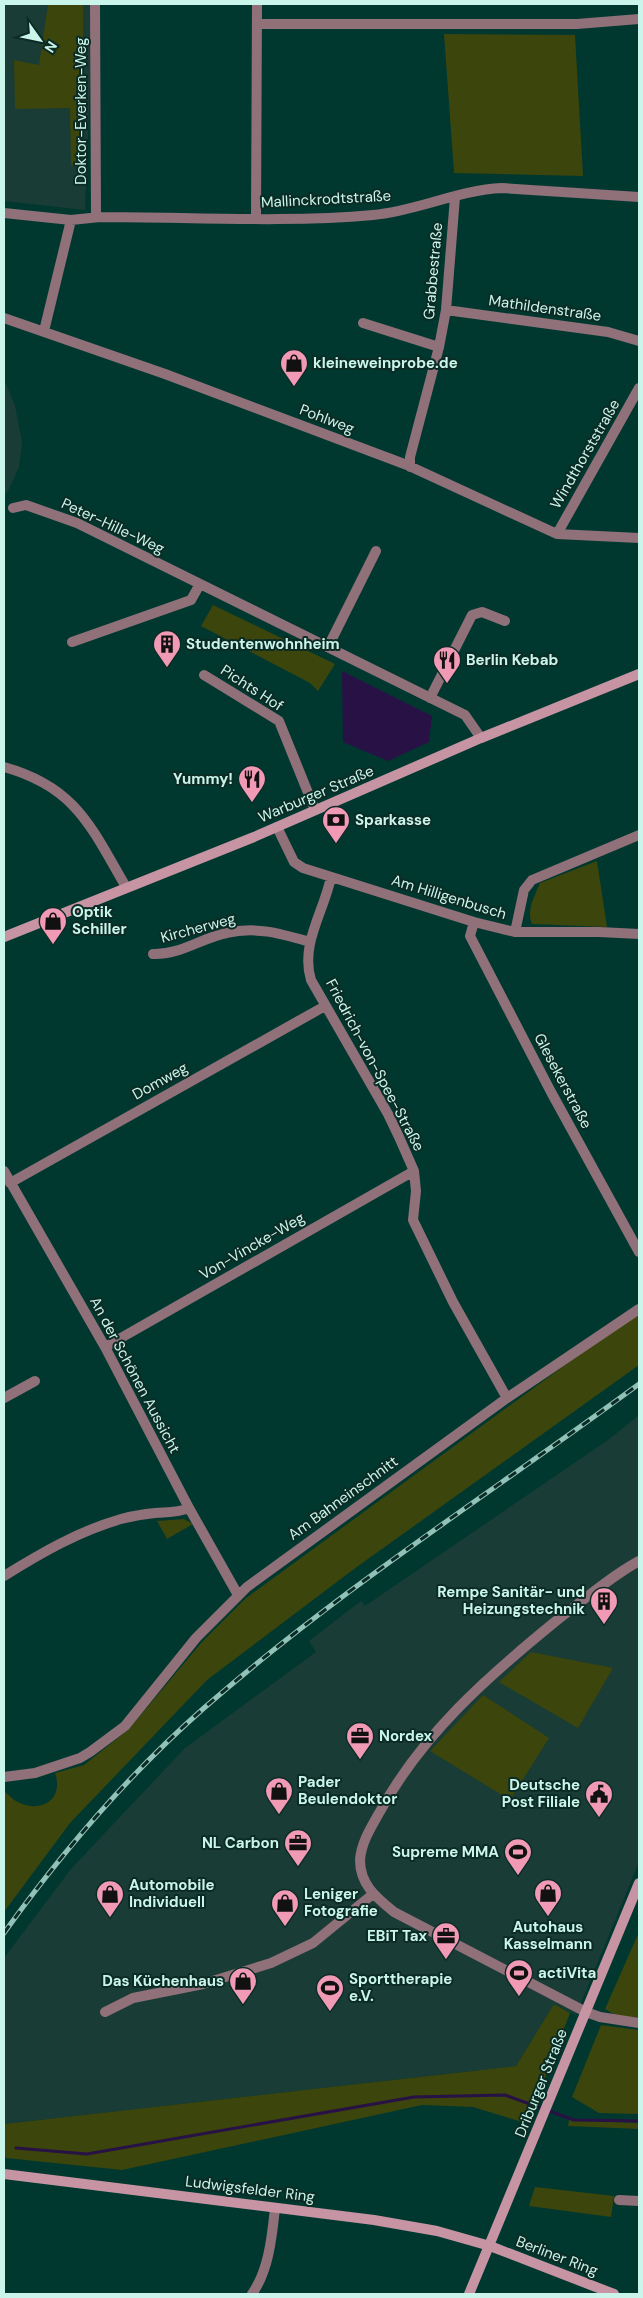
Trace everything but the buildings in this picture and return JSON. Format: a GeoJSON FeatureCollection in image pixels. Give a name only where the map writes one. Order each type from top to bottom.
{"type":"FeatureCollection","features":[{"type":"Feature","properties":{"kind":"main road","name":"Warburger Straße"},"geometry":{"type":"LineString","coordinates":[[4,937],[277,827],[481,738],[639,674]]}},
{"type":"Feature","properties":{"kind":"main road","name":"Driburger Straße"},"geometry":{"type":"LineString","coordinates":[[469,2294],[639,1883]]}},
{"type":"Feature","properties":{"kind":"main road","name":"Ludwigsfelder Ring"},"geometry":{"type":"LineString","coordinates":[[4,2174],[428,2229],[490,2246]]}},
{"type":"Feature","properties":{"kind":"main road","name":"Berliner Ring"},"geometry":{"type":"LineString","coordinates":[[490,2246],[614,2294]]}},
{"type":"Feature","properties":{"kind":"street","name":"Doktor-Everken-Weg"},"geometry":{"type":"LineString","coordinates":[[95,4],[96,217]]}},
{"type":"Feature","properties":{"kind":"street"},"geometry":{"type":"LineString","coordinates":[[256,218],[257,4]]}},
{"type":"Feature","properties":{"kind":"street"},"geometry":{"type":"LineString","coordinates":[[257,24],[577,24],[639,19]]}},
{"type":"Feature","properties":{"kind":"street","name":"Mallinckrodtstraße"},"geometry":{"type":"LineString","coordinates":[[4,213],[71,220],[96,217],[256,218],[372,215],[410,210],[484,189],[502,188],[639,197]]}},
{"type":"Feature","properties":{"kind":"street","name":"Grabbestraße"},"geometry":{"type":"LineString","coordinates":[[410,467],[410,457],[439,347],[446,310],[454,197]]}},
{"type":"Feature","properties":{"kind":"street"},"geometry":{"type":"LineString","coordinates":[[44,331],[71,220]]}},
{"type":"Feature","properties":{"kind":"street","name":"Mathildenstraße"},"geometry":{"type":"LineString","coordinates":[[446,310],[608,332],[639,341]]}},
{"type":"Feature","properties":{"kind":"street","name":"Pohlweg"},"geometry":{"type":"LineString","coordinates":[[4,318],[229,398],[410,467],[557,534],[639,538]]}},
{"type":"Feature","properties":{"kind":"street","name":"Grabbestraße"},"geometry":{"type":"LineString","coordinates":[[363,323],[439,347]]}},
{"type":"Feature","properties":{"kind":"street","name":"Windthorststraße"},"geometry":{"type":"LineString","coordinates":[[557,534],[639,388]]}},
{"type":"Feature","properties":{"kind":"street","name":"Peter-Hille-Weg"},"geometry":{"type":"LineString","coordinates":[[13,508],[26,504],[77,523],[465,715],[481,738]]}},
{"type":"Feature","properties":{"kind":"street"},"geometry":{"type":"LineString","coordinates":[[328,647],[376,551]]}},
{"type":"Feature","properties":{"kind":"street"},"geometry":{"type":"LineString","coordinates":[[72,642],[191,600],[200,584]]}},
{"type":"Feature","properties":{"kind":"street"},"geometry":{"type":"LineString","coordinates":[[430,698],[472,616],[482,612],[505,622]]}},
{"type":"Feature","properties":{"kind":"street","name":"Pichts Hof"},"geometry":{"type":"LineString","coordinates":[[204,675],[279,721],[315,810]]}},
{"type":"Feature","properties":{"kind":"street"},"geometry":{"type":"LineString","coordinates":[[4,767],[29,774],[56,790],[73,804],[90,825],[126,887]]}},
{"type":"Feature","properties":{"kind":"street","name":"Am Hilligenbusch"},"geometry":{"type":"LineString","coordinates":[[277,827],[294,862],[303,868],[474,922],[515,932],[639,934]]}},
{"type":"Feature","properties":{"kind":"street"},"geometry":{"type":"LineString","coordinates":[[515,932],[524,890],[532,880],[639,835]]}},
{"type":"Feature","properties":{"kind":"street","name":"Friedrich-von-Spee-Straße"},"geometry":{"type":"LineString","coordinates":[[332,877],[310,942],[307,967],[325,1006],[388,1114],[414,1171],[416,1191],[413,1220],[452,1302],[507,1398]]}},
{"type":"Feature","properties":{"kind":"street","name":"Glesekerstraße"},"geometry":{"type":"LineString","coordinates":[[474,922],[470,936],[551,1092],[639,1252]]}},
{"type":"Feature","properties":{"kind":"street","name":"Kircherweg"},"geometry":{"type":"LineString","coordinates":[[153,954],[168,955],[226,933],[250,930],[273,931],[310,942]]}},
{"type":"Feature","properties":{"kind":"street","name":"Domweg"},"geometry":{"type":"LineString","coordinates":[[10,1183],[325,1006]]}},
{"type":"Feature","properties":{"kind":"street","name":"An der Schönen Aussicht"},"geometry":{"type":"LineString","coordinates":[[4,1171],[105,1347],[189,1508],[238,1595]]}},
{"type":"Feature","properties":{"kind":"street","name":"Von-Vincke-Weg"},"geometry":{"type":"LineString","coordinates":[[105,1347],[414,1171]]}},
{"type":"Feature","properties":{"kind":"street","name":"Am Bahneinschnitt"},"geometry":{"type":"LineString","coordinates":[[4,1777],[35,1773],[80,1758],[97,1747],[125,1726],[196,1638],[238,1595],[384,1486],[507,1398],[639,1309]]}},
{"type":"Feature","properties":{"kind":"street"},"geometry":{"type":"LineString","coordinates":[[4,1398],[36,1381]]}},
{"type":"Feature","properties":{"kind":"street"},"geometry":{"type":"LineString","coordinates":[[4,1576],[50,1549],[100,1526],[131,1517],[154,1513],[180,1512],[189,1508]]}},
{"type":"Feature","properties":{"kind":"street"},"geometry":{"type":"LineString","coordinates":[[639,1561],[582,1601],[532,1641],[460,1705],[422,1747],[389,1794],[366,1837],[360,1860],[362,1873],[372,1894],[394,1912],[586,2012],[600,2017],[639,2023]]}},
{"type":"Feature","properties":{"kind":"street"},"geometry":{"type":"LineString","coordinates":[[105,2012],[134,1998],[203,1984],[271,1963],[313,1943],[372,1894]]}},
{"type":"Feature","properties":{"kind":"street"},"geometry":{"type":"LineString","coordinates":[[619,2200],[639,2201]]}},
{"type":"Feature","properties":{"kind":"street"},"geometry":{"type":"LineString","coordinates":[[252,2294],[257,2286],[269,2251],[275,2208]]}},
{"type":"Feature","properties":{"kind":"shaded area"},"geometry":{"type":"Polygon","coordinates":[[[4,4],[93,4],[85,210],[4,201],[4,4]]]}},
{"type":"Feature","properties":{"kind":"shaded area"},"geometry":{"type":"Polygon","coordinates":[[[4,379],[15,406],[22,442],[19,467],[8,491],[4,495],[4,379]]]}},
{"type":"Feature","properties":{"kind":"shaded area"},"geometry":{"type":"Polygon","coordinates":[[[342,671],[432,716],[429,742],[388,761],[343,742],[342,671]]]}},
{"type":"Feature","properties":{"kind":"shaded area"},"geometry":{"type":"Polygon","coordinates":[[[639,1415],[639,1862],[576,2015],[554,2004],[516,2066],[4,2124],[4,1958],[71,1869],[185,1748],[316,1652],[309,1641],[361,1601],[365,1606],[608,1440],[639,1415]]]}},
{"type":"Feature","properties":{"kind":"green space"},"geometry":{"type":"Polygon","coordinates":[[[48,4],[83,4],[83,166],[71,166],[70,108],[15,109],[14,60],[39,65],[48,4]]]}},
{"type":"Feature","properties":{"kind":"green space"},"geometry":{"type":"Polygon","coordinates":[[[444,34],[575,35],[583,176],[454,173],[444,34]]]}},
{"type":"Feature","properties":{"kind":"green space"},"geometry":{"type":"Polygon","coordinates":[[[213,605],[335,664],[318,691],[310,683],[201,626],[213,605]]]}},
{"type":"Feature","properties":{"kind":"green space"},"geometry":{"type":"Polygon","coordinates":[[[597,861],[607,927],[532,924],[530,919],[531,908],[540,883],[597,861]]]}},
{"type":"Feature","properties":{"kind":"green space"},"geometry":{"type":"Polygon","coordinates":[[[639,1311],[639,1365],[354,1569],[207,1680],[70,1823],[4,1912],[4,1791],[16,1801],[28,1806],[36,1806],[50,1801],[57,1790],[55,1773],[84,1765],[129,1729],[202,1642],[246,1598],[639,1311]]]}},
{"type":"Feature","properties":{"kind":"green space"},"geometry":{"type":"Polygon","coordinates":[[[184,1519],[193,1524],[167,1539],[157,1521],[184,1519]]]}},
{"type":"Feature","properties":{"kind":"green space"},"geometry":{"type":"Polygon","coordinates":[[[531,1652],[613,1668],[578,1728],[499,1682],[531,1652]]]}},
{"type":"Feature","properties":{"kind":"green space"},"geometry":{"type":"Polygon","coordinates":[[[483,1695],[549,1738],[510,1800],[430,1751],[483,1695]]]}},
{"type":"Feature","properties":{"kind":"green space"},"geometry":{"type":"Polygon","coordinates":[[[639,1932],[639,2018],[615,2015],[605,2009],[639,1932]]]}},
{"type":"Feature","properties":{"kind":"green space"},"geometry":{"type":"Polygon","coordinates":[[[554,2004],[570,2013],[533,2109],[522,2122],[473,2107],[422,2105],[122,2170],[6,2158],[4,2154],[4,2124],[516,2066],[554,2004]]]}},
{"type":"Feature","properties":{"kind":"green space"},"geometry":{"type":"Polygon","coordinates":[[[601,2025],[639,2030],[639,2114],[599,2113],[572,2097],[601,2025]]]}},
{"type":"Feature","properties":{"kind":"green space"},"geometry":{"type":"Polygon","coordinates":[[[569,2120],[639,2123],[639,2129],[568,2126],[569,2120]]]}},
{"type":"Feature","properties":{"kind":"green space"},"geometry":{"type":"Polygon","coordinates":[[[535,2187],[614,2196],[611,2217],[529,2206],[535,2187]]]}},
{"type":"Feature","properties":{"kind":"waterway"},"geometry":{"type":"LineString","coordinates":[[16,2148],[87,2154],[414,2097],[505,2095],[574,2120],[639,2121]]}},
{"type":"Feature","properties":{"kind":"railway"},"geometry":{"type":"LineString","coordinates":[[4,1933],[49,1873],[98,1815],[149,1760],[204,1708],[256,1664],[363,1581],[639,1384]]}},
{"type":"Feature","properties":{"kind":"place","name":"kleineweinprobe.de"},"geometry":{"type":"Point","coordinates":[294,387]}},
{"type":"Feature","properties":{"kind":"place","name":"Studentenwohnheim"},"geometry":{"type":"Point","coordinates":[167,668]}},
{"type":"Feature","properties":{"kind":"place","name":"Berlin Kebab"},"geometry":{"type":"Point","coordinates":[447,684]}},
{"type":"Feature","properties":{"kind":"place","name":"Yummy!"},"geometry":{"type":"Point","coordinates":[252,803]}},
{"type":"Feature","properties":{"kind":"place","name":"Sparkasse"},"geometry":{"type":"Point","coordinates":[336,844]}},
{"type":"Feature","properties":{"kind":"place","name":"Optik Schiller"},"geometry":{"type":"Point","coordinates":[53,945]}},
{"type":"Feature","properties":{"kind":"place","name":"Rempe Sanitär- und Heizungstechnik"},"geometry":{"type":"Point","coordinates":[604,1625]}},
{"type":"Feature","properties":{"kind":"place","name":"Nordex"},"geometry":{"type":"Point","coordinates":[360,1760]}},
{"type":"Feature","properties":{"kind":"place","name":"Pader Beulendoktor"},"geometry":{"type":"Point","coordinates":[279,1815]}},
{"type":"Feature","properties":{"kind":"place","name":"Deutsche Post Filiale"},"geometry":{"type":"Point","coordinates":[599,1818]}},
{"type":"Feature","properties":{"kind":"place","name":"NL Carbon"},"geometry":{"type":"Point","coordinates":[298,1867]}},
{"type":"Feature","properties":{"kind":"place","name":"Supreme MMA"},"geometry":{"type":"Point","coordinates":[518,1876]}},
{"type":"Feature","properties":{"kind":"place","name":"Autohaus Kasselmann"},"geometry":{"type":"Point","coordinates":[548,1917]}},
{"type":"Feature","properties":{"kind":"place","name":"Automobile Individuell"},"geometry":{"type":"Point","coordinates":[110,1918]}},
{"type":"Feature","properties":{"kind":"place","name":"Leniger Fotografie"},"geometry":{"type":"Point","coordinates":[285,1927]}},
{"type":"Feature","properties":{"kind":"place","name":"EBiT Tax"},"geometry":{"type":"Point","coordinates":[446,1960]}},
{"type":"Feature","properties":{"kind":"place","name":"actiVita"},"geometry":{"type":"Point","coordinates":[519,1997]}},
{"type":"Feature","properties":{"kind":"place","name":"Das Küchenhaus"},"geometry":{"type":"Point","coordinates":[243,2005]}},
{"type":"Feature","properties":{"kind":"place","name":"Sporttherapie e.V."},"geometry":{"type":"Point","coordinates":[330,2012]}}]}
